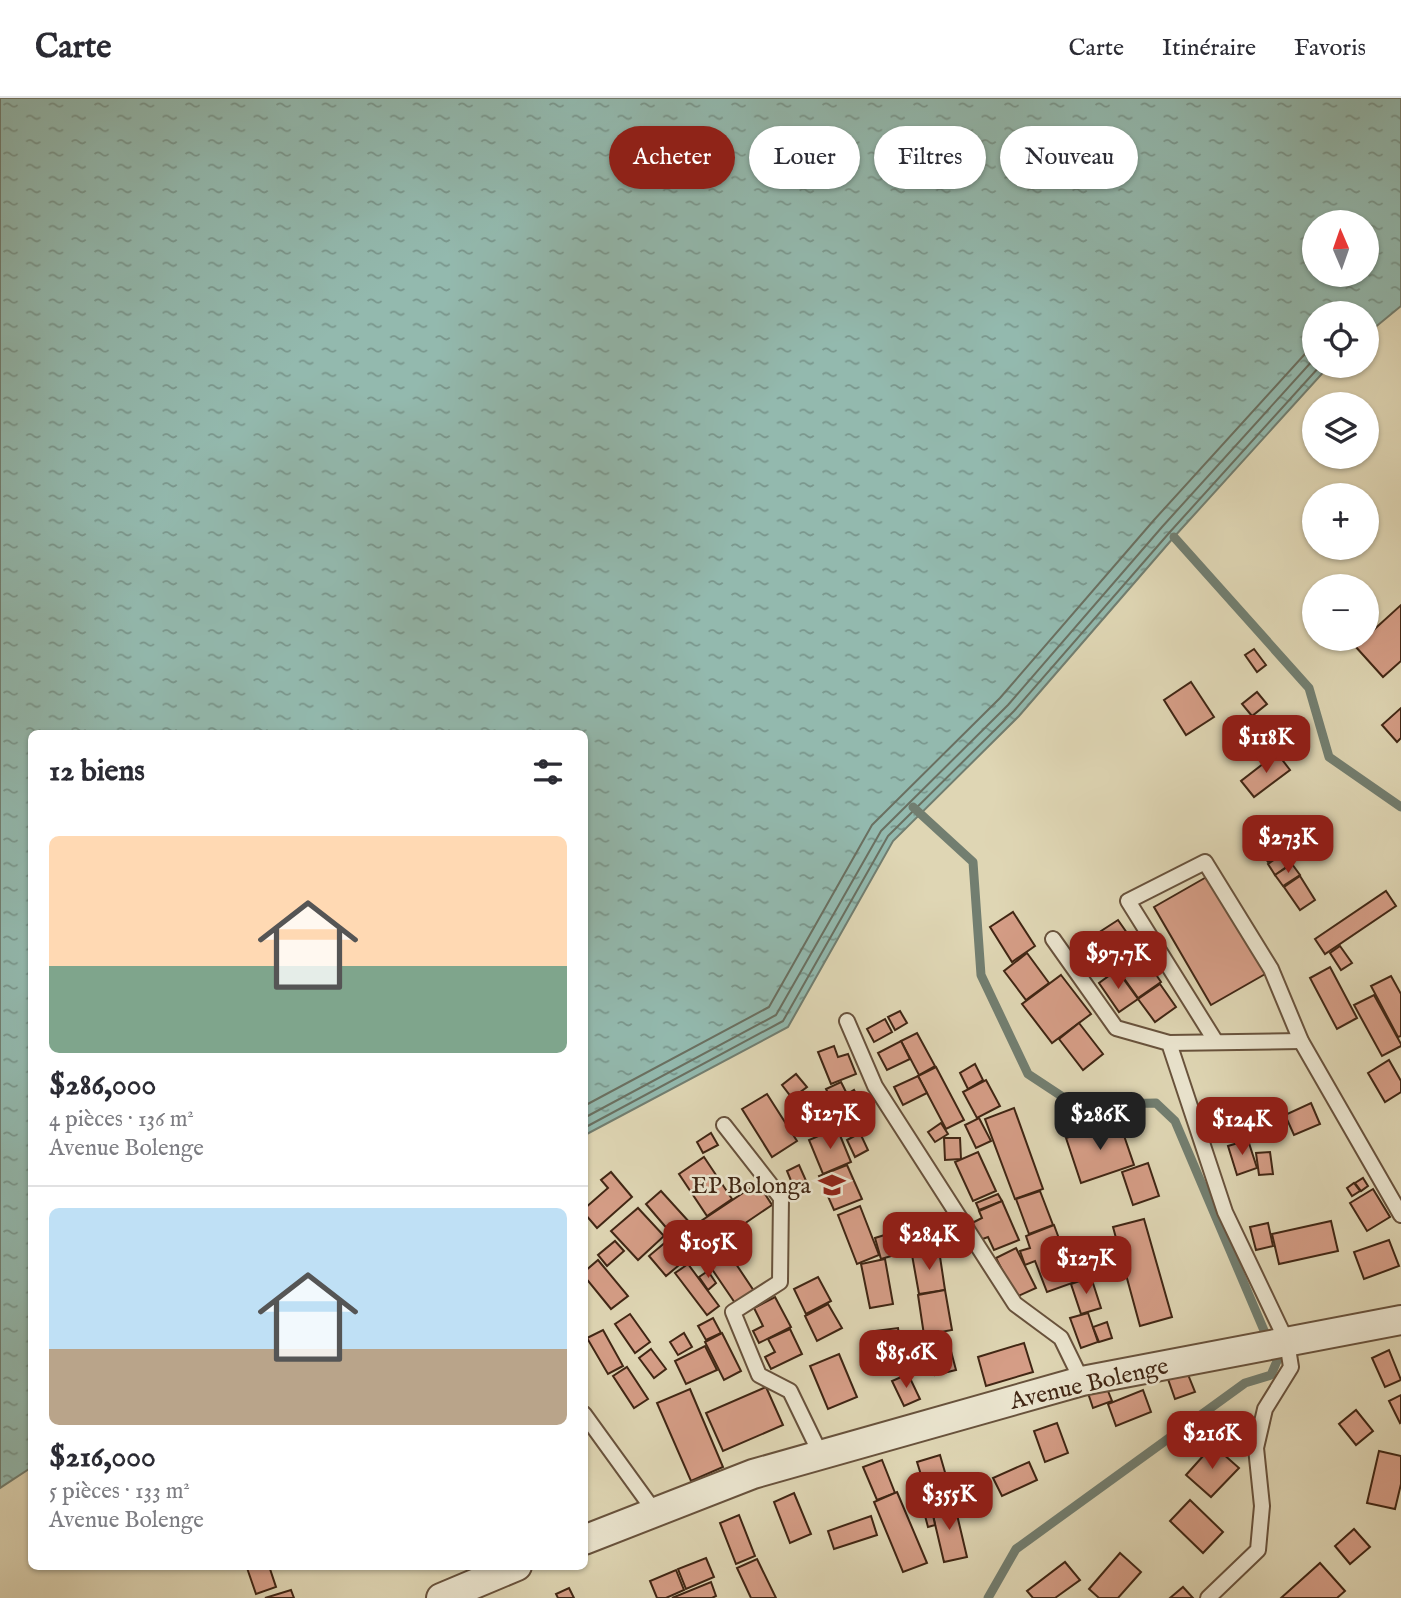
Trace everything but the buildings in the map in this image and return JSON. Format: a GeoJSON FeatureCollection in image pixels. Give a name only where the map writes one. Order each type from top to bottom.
{"type":"FeatureCollection","features":[{"type":"Feature","properties":{"kind":"street","name":"Avenue Bolenge"},"geometry":{"type":"LineString","coordinates":[[588,1538],[753,1474],[1082,1381],[1401,1320]]}},
{"type":"Feature","properties":{"kind":"street"},"geometry":{"type":"LineString","coordinates":[[441,1598],[508,1570]]}},
{"type":"Feature","properties":{"kind":"lane"},"geometry":{"type":"LineString","coordinates":[[1216,1042],[1128,901],[1205,862],[1271,969],[1301,1041],[1401,1215]]}},
{"type":"Feature","properties":{"kind":"lane"},"geometry":{"type":"LineString","coordinates":[[1053,939],[1116,1028],[1169,1043],[1301,1041]]}},
{"type":"Feature","properties":{"kind":"lane"},"geometry":{"type":"LineString","coordinates":[[847,1021],[875,1086],[1015,1304],[1062,1338],[1082,1381]]}},
{"type":"Feature","properties":{"kind":"lane"},"geometry":{"type":"LineString","coordinates":[[1169,1043],[1225,1212],[1285,1342],[1291,1367],[1265,1409],[1256,1448],[1262,1506],[1258,1550],[1208,1598]]}},
{"type":"Feature","properties":{"kind":"lane"},"geometry":{"type":"LineString","coordinates":[[724,1125],[781,1198],[780,1282],[733,1312],[759,1375],[790,1391],[821,1455]]}},
{"type":"Feature","properties":{"kind":"lane"},"geometry":{"type":"LineString","coordinates":[[588,1420],[655,1512]]}},
{"type":"Feature","properties":{"kind":"water"},"geometry":{"type":"Polygon","coordinates":[[[0,98],[1401,98],[1401,306],[1379,324],[1379,301],[1302,301],[1302,378],[1318,378],[1305,392],[1302,392],[1302,396],[1174,537],[1019,716],[893,841],[788,1027],[588,1133],[588,730],[28,730],[28,1470],[0,1488],[0,98]]]}},
{"type":"Feature","properties":{"kind":"waterway"},"geometry":{"type":"LineString","coordinates":[[1174,537],[1309,688],[1329,757],[1401,807]]}},
{"type":"Feature","properties":{"kind":"waterway"},"geometry":{"type":"LineString","coordinates":[[913,807],[973,862],[981,975],[1028,1074],[1075,1105],[1156,1103],[1175,1121],[1277,1361],[1271,1375],[1245,1383],[1016,1549],[988,1598]]}},
{"type":"Feature","properties":{"kind":"place","name":"EP Bolonga"},"geometry":{"type":"Point","coordinates":[832,1185]}}]}
